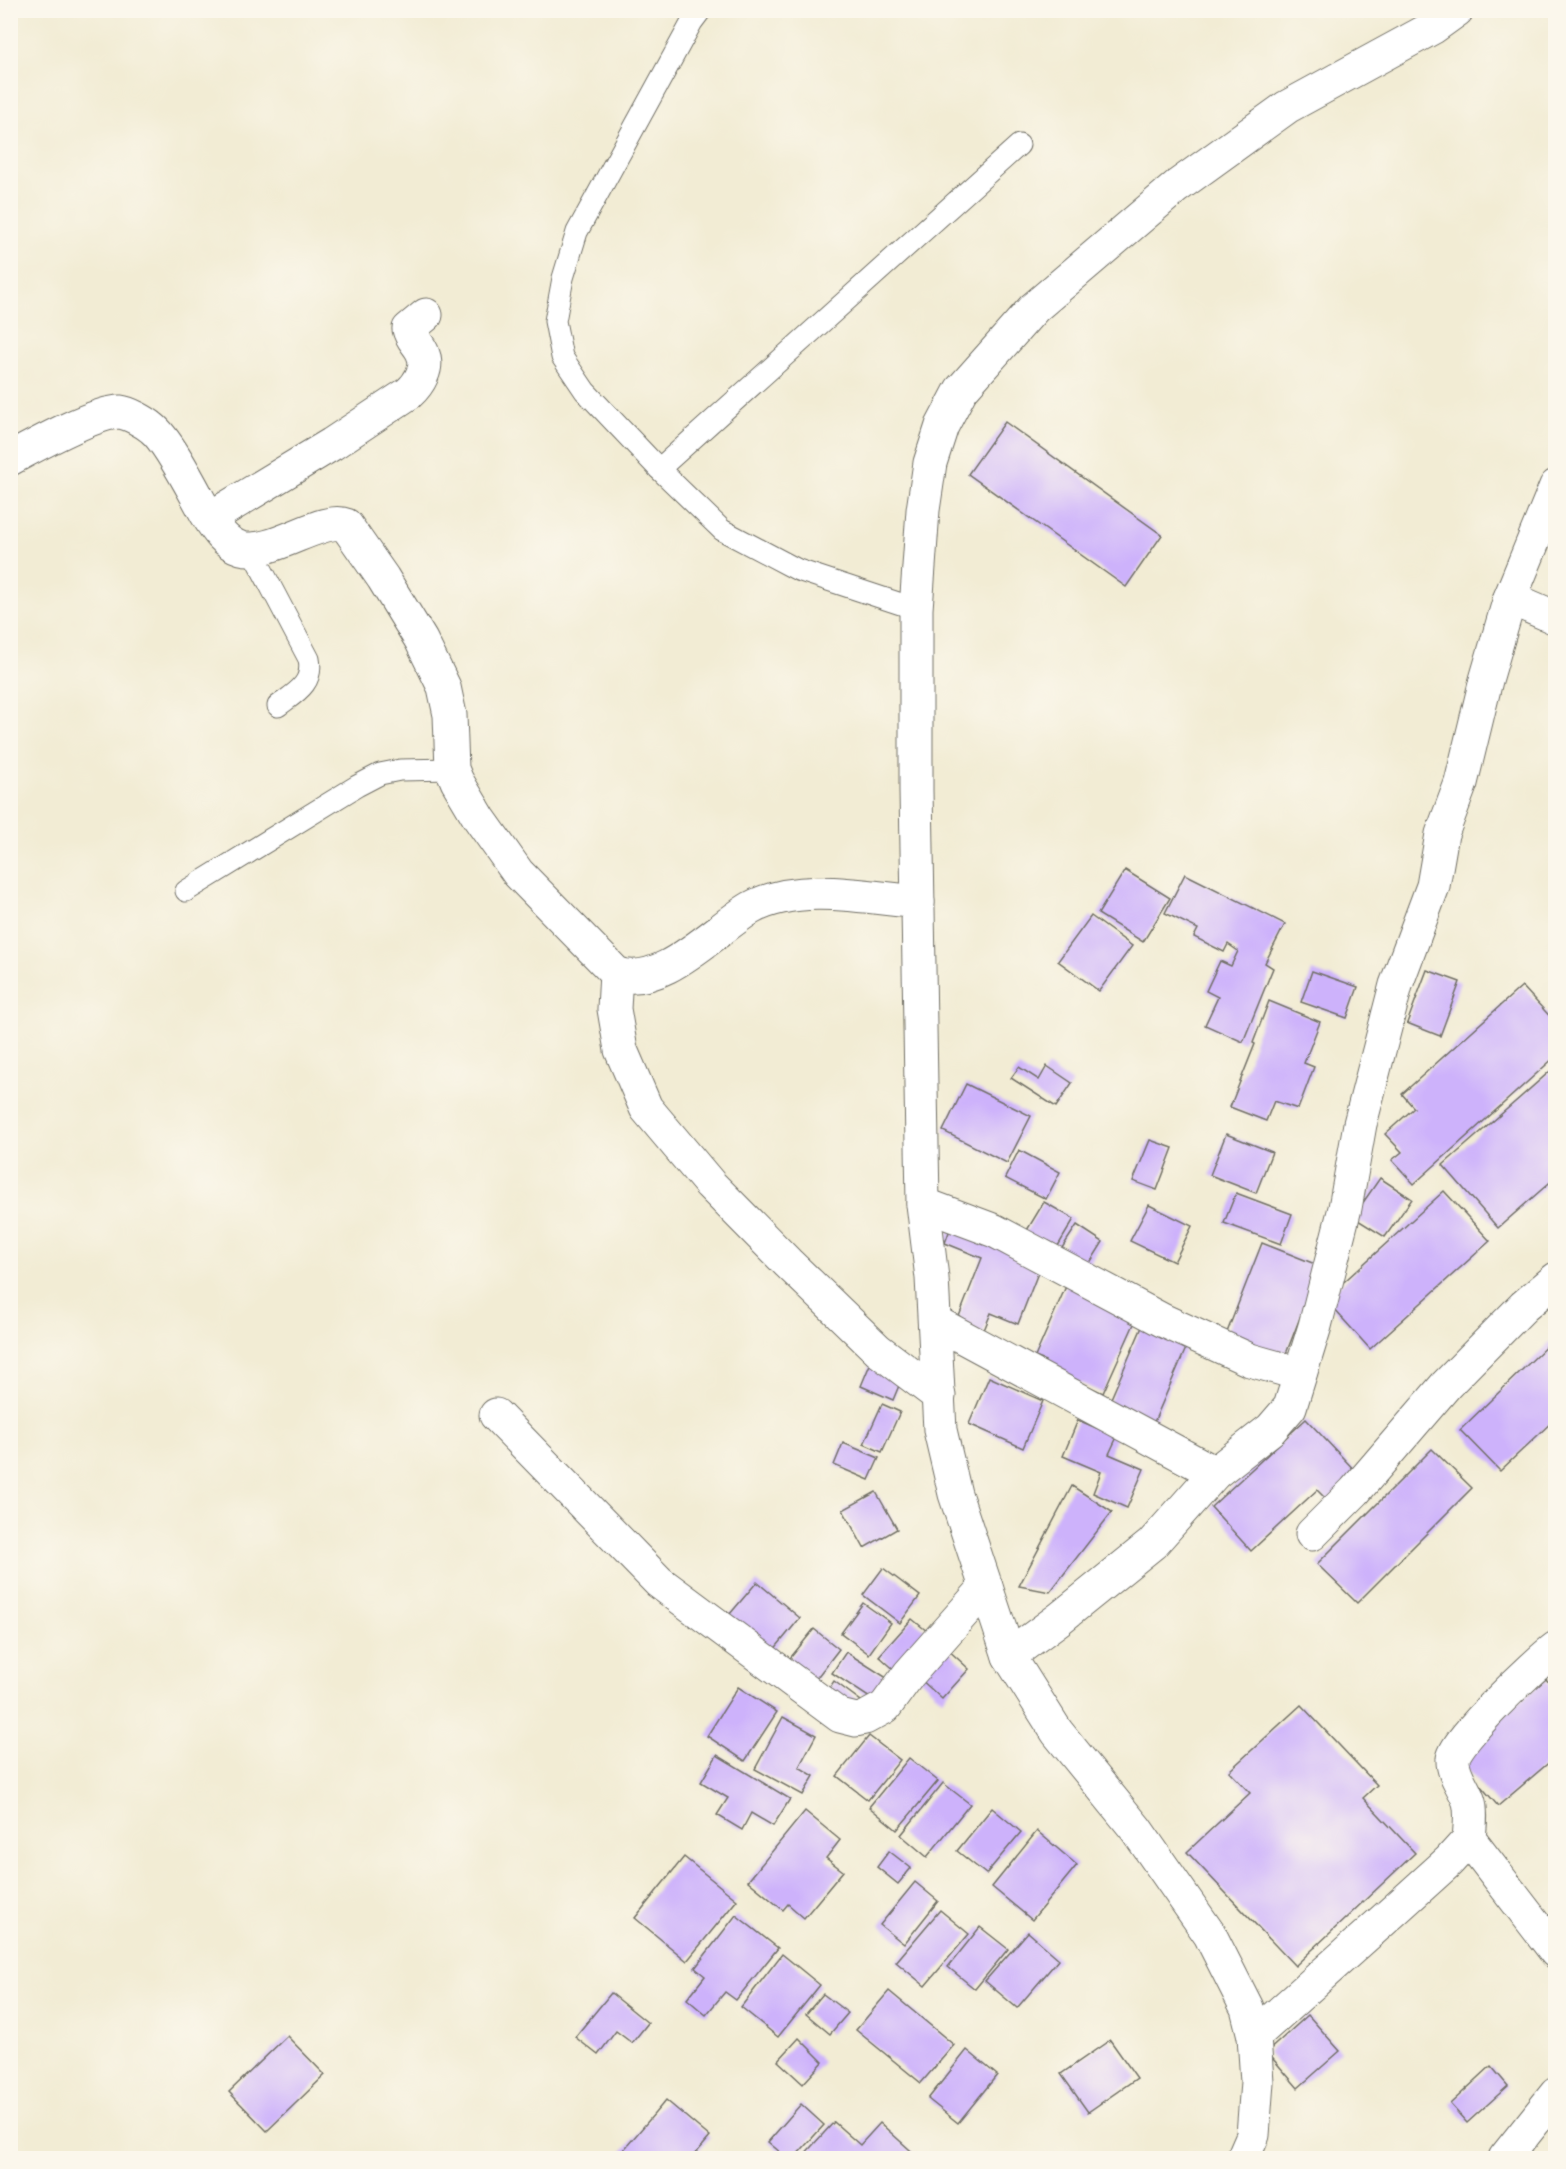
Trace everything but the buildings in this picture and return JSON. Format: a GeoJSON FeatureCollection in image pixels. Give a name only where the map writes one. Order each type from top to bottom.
{"type":"FeatureCollection","features":[{"type":"Feature","properties":{"kind":"street"},"geometry":{"type":"LineString","coordinates":[[1243,2158],[1253,2135],[1257,2082],[1254,2036],[1247,2008],[1210,1935],[1136,1829],[1057,1732],[1008,1656],[955,1494],[940,1430],[932,1278],[923,1204],[916,790],[916,609],[923,510],[930,462],[942,426],[961,390],[1034,308],[1176,187],[1287,107],[1432,28],[1458,10]]}},
{"type":"Feature","properties":{"kind":"street"},"geometry":{"type":"LineString","coordinates":[[210,518],[332,444],[419,384],[424,366],[424,355],[409,329],[426,315]]}},
{"type":"Feature","properties":{"kind":"street"},"geometry":{"type":"LineString","coordinates":[[10,459],[39,443],[104,414],[122,412],[153,428],[166,444],[224,539],[241,548],[251,549],[277,544],[324,526],[340,523],[346,525],[383,578],[421,640],[444,687],[450,715],[452,769],[456,781],[518,873],[616,973],[624,977],[644,976],[673,964],[727,924],[771,898],[805,893],[918,902]]}},
{"type":"Feature","properties":{"kind":"street"},"geometry":{"type":"LineString","coordinates":[[1008,1656],[1152,1544],[1215,1473],[1271,1429],[1290,1407],[1316,1326],[1345,1208],[1360,1124],[1396,985],[1433,886],[1442,834],[1461,783],[1486,680],[1510,598],[1556,486]]}},
{"type":"Feature","properties":{"kind":"street"},"geometry":{"type":"LineString","coordinates":[[1510,598],[1556,618]]}},
{"type":"Feature","properties":{"kind":"street"},"geometry":{"type":"LineString","coordinates":[[616,973],[614,1009],[621,1050],[646,1108],[710,1184],[788,1263],[878,1350],[939,1396]]}},
{"type":"Feature","properties":{"kind":"street"},"geometry":{"type":"LineString","coordinates":[[923,1204],[995,1231],[1162,1320],[1250,1360],[1300,1374]]}},
{"type":"Feature","properties":{"kind":"street"},"geometry":{"type":"LineString","coordinates":[[1312,1534],[1355,1491],[1446,1385],[1524,1306],[1556,1279]]}},
{"type":"Feature","properties":{"kind":"street"},"geometry":{"type":"LineString","coordinates":[[935,1322],[1215,1473]]}},
{"type":"Feature","properties":{"kind":"street"},"geometry":{"type":"LineString","coordinates":[[496,1415],[658,1582],[840,1716],[856,1720],[865,1718],[885,1707],[909,1674],[986,1587]]}},
{"type":"Feature","properties":{"kind":"street"},"geometry":{"type":"LineString","coordinates":[[1556,1648],[1536,1663],[1472,1730],[1454,1754],[1452,1761],[1469,1802],[1469,1839],[1556,1952]]}},
{"type":"Feature","properties":{"kind":"street"},"geometry":{"type":"LineString","coordinates":[[1254,2036],[1449,1861],[1469,1839]]}},
{"type":"Feature","properties":{"kind":"street"},"geometry":{"type":"LineString","coordinates":[[1505,2158],[1556,2094]]}},
{"type":"Feature","properties":{"kind":"lane"},"geometry":{"type":"LineString","coordinates":[[702,10],[692,22],[577,232],[563,278],[555,321],[562,357],[585,391],[659,470],[722,530],[798,570],[916,609]]}},
{"type":"Feature","properties":{"kind":"lane"},"geometry":{"type":"LineString","coordinates":[[659,470],[1019,145]]}},
{"type":"Feature","properties":{"kind":"lane"},"geometry":{"type":"LineString","coordinates":[[251,549],[309,659],[308,681],[278,706]]}},
{"type":"Feature","properties":{"kind":"lane"},"geometry":{"type":"LineString","coordinates":[[186,891],[380,774],[400,770],[452,769]]}}]}
